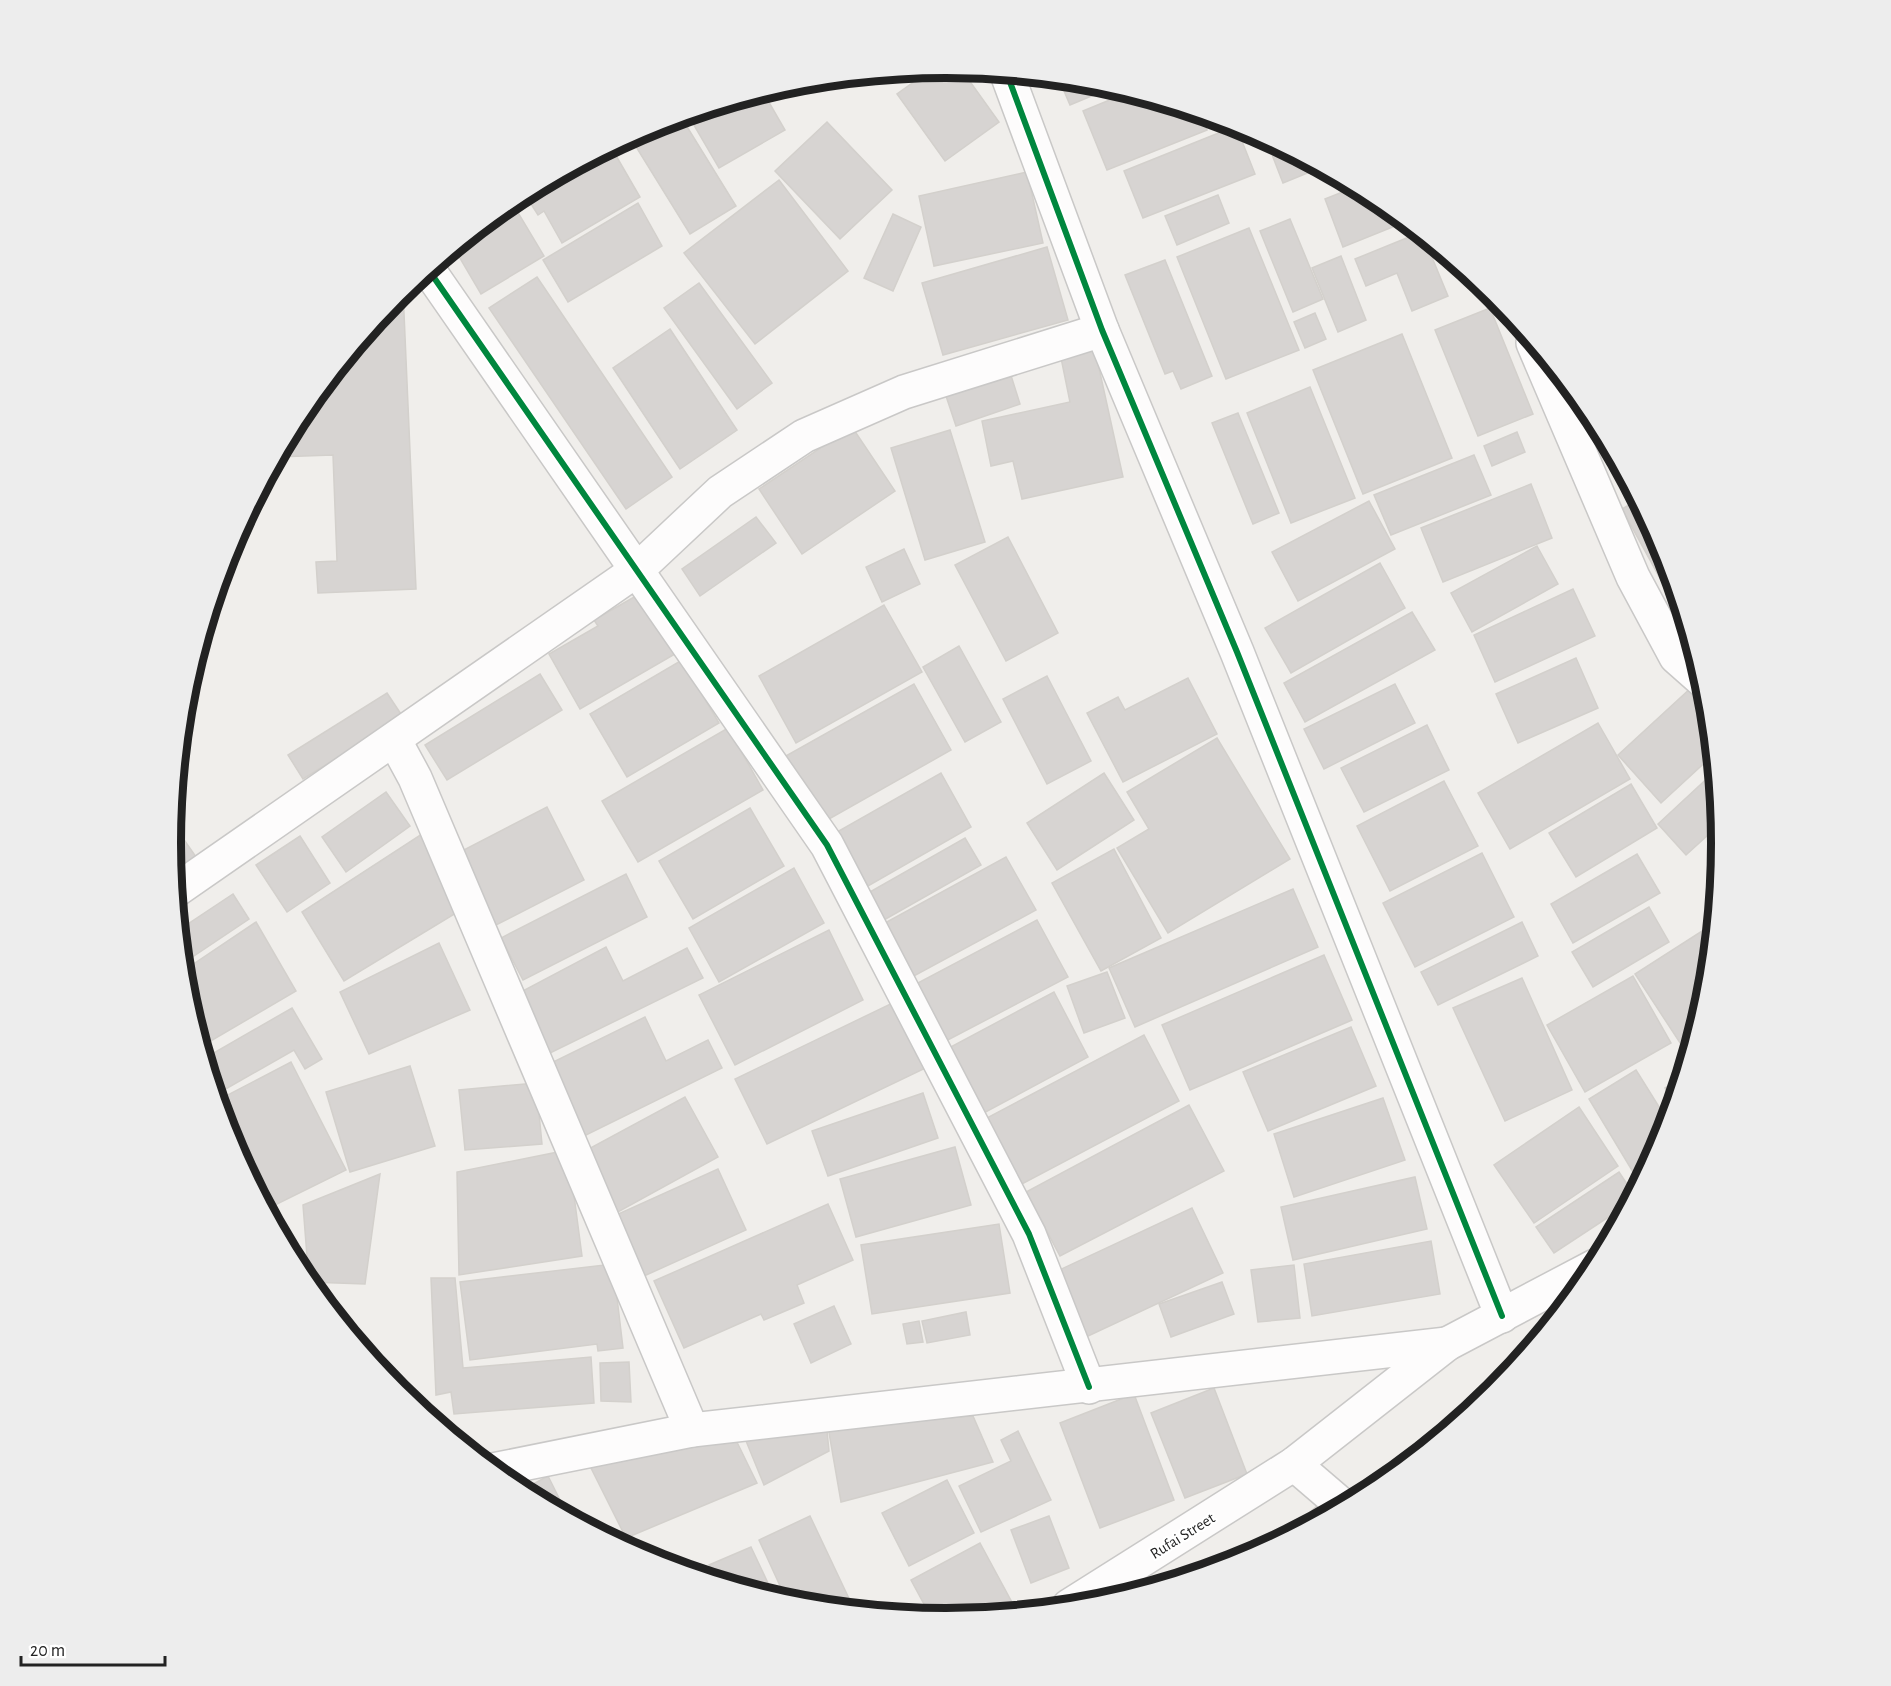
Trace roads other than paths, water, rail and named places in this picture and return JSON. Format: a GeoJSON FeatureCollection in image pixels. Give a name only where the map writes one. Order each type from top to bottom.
{"type":"FeatureCollection","features":[{"type":"Feature","properties":{"kind":"street"},"geometry":{"type":"LineString","coordinates":[[1010,81],[1102,330],[1242,663],[1503,1316]]}},
{"type":"Feature","properties":{"kind":"street"},"geometry":{"type":"LineString","coordinates":[[433,276],[827,844],[1029,1234],[1089,1386]]}},
{"type":"Feature","properties":{"kind":"street"},"geometry":{"type":"LineString","coordinates":[[182,886],[395,741],[637,570],[720,492],[804,436],[904,392],[1102,330]]}},
{"type":"Feature","properties":{"kind":"street"},"geometry":{"type":"LineString","coordinates":[[1543,365],[1633,577],[1676,657],[1690,669]]}},
{"type":"Feature","properties":{"kind":"street"},"geometry":{"type":"LineString","coordinates":[[395,741],[415,778],[692,1431]]}},
{"type":"Feature","properties":{"kind":"street"},"geometry":{"type":"LineString","coordinates":[[504,1468],[692,1431],[1447,1344],[1576,1276]]}},
{"type":"Feature","properties":{"kind":"street","name":"Rufai Street"},"geometry":{"type":"LineString","coordinates":[[1088,1594],[1294,1464],[1447,1344]]}},
{"type":"Feature","properties":{"kind":"street"},"geometry":{"type":"LineString","coordinates":[[1294,1464],[1337,1501]]}}]}
